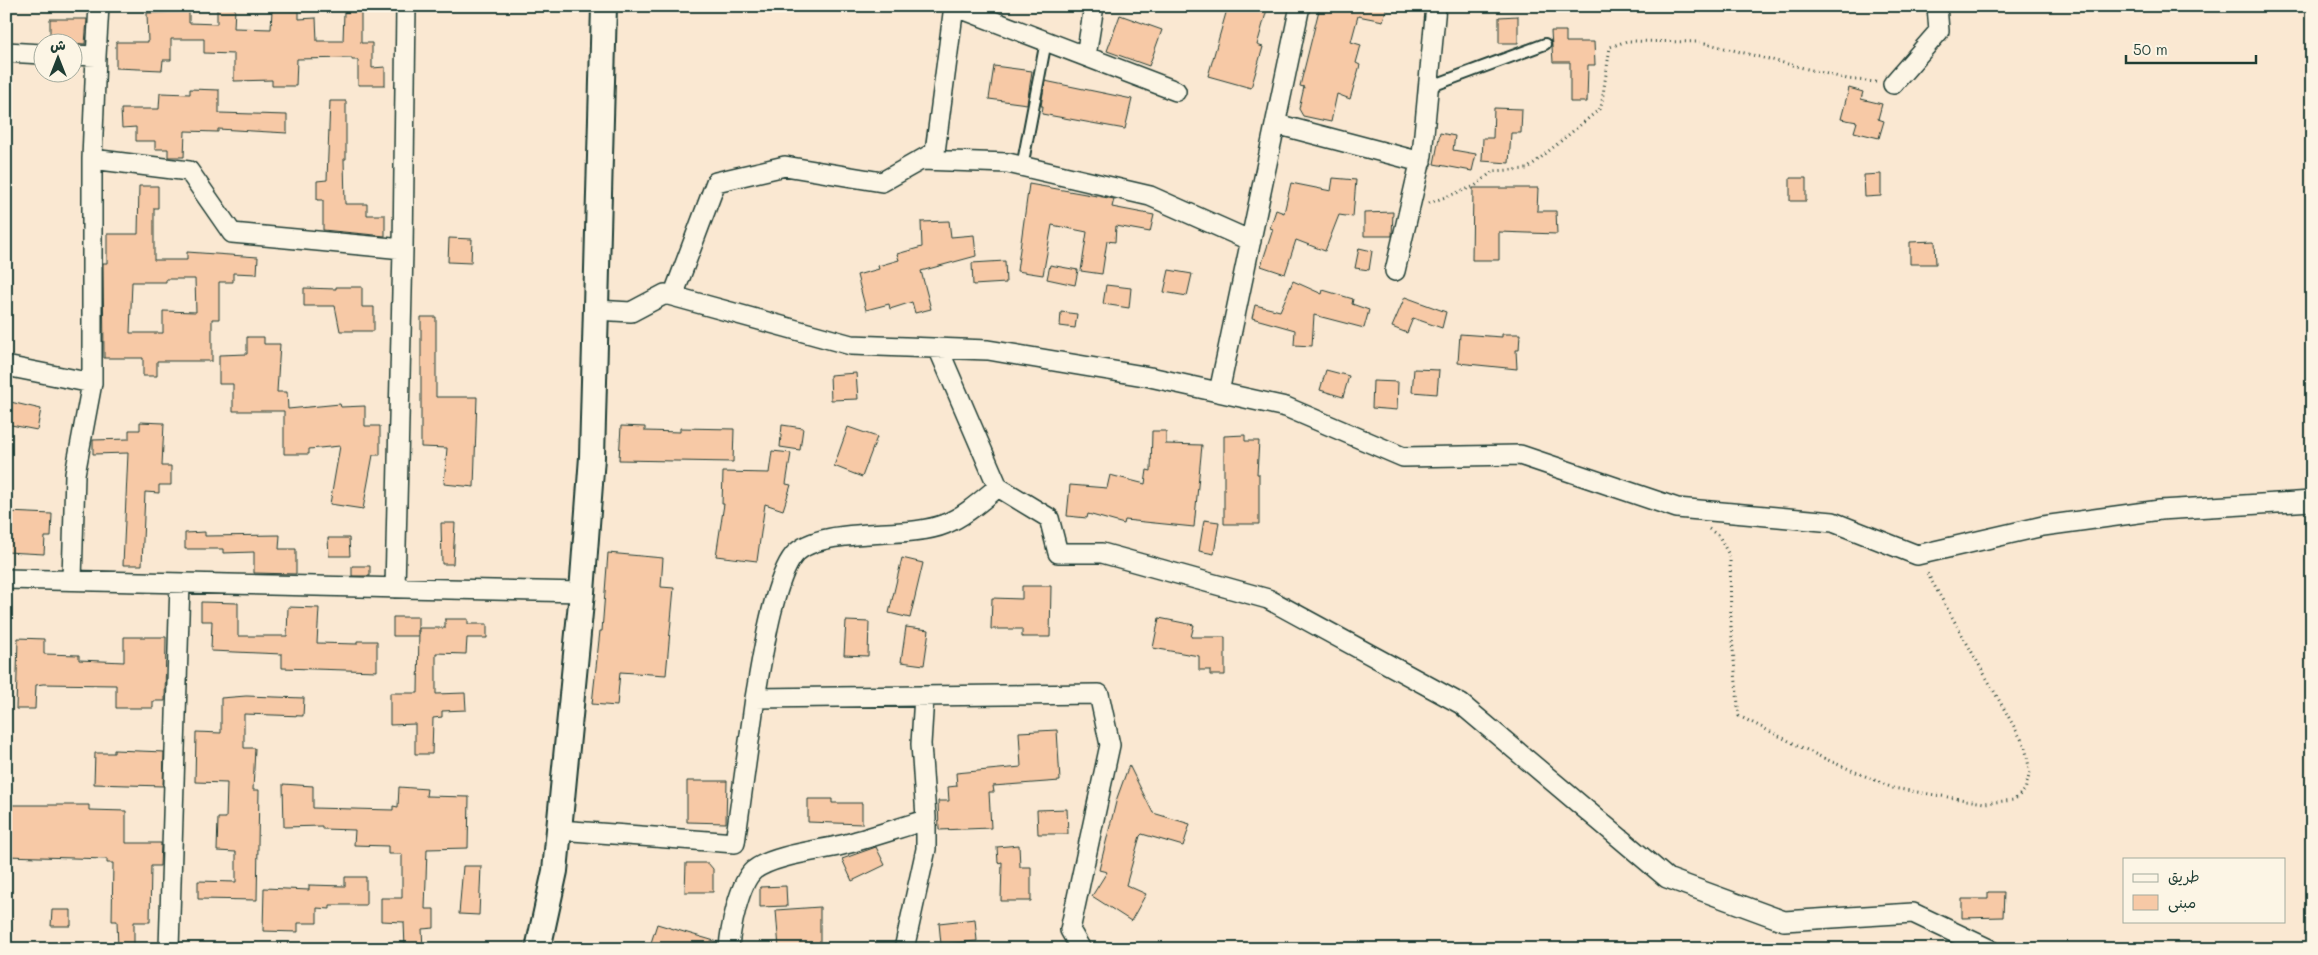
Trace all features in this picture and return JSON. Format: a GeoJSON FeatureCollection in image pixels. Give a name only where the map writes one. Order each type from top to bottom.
{"type":"FeatureCollection","features":[{"type":"Feature","properties":{"kind":"street"},"geometry":{"type":"LineString","coordinates":[[72,580],[75,474],[92,383],[92,159],[99,6]]}},
{"type":"Feature","properties":{"kind":"street"},"geometry":{"type":"LineString","coordinates":[[395,588],[403,249],[406,6]]}},
{"type":"Feature","properties":{"kind":"street"},"geometry":{"type":"LineString","coordinates":[[538,949],[556,870],[582,592],[592,458],[604,6]]}},
{"type":"Feature","properties":{"kind":"street"},"geometry":{"type":"LineString","coordinates":[[673,296],[716,182],[785,166],[882,182],[934,152],[954,6],[1176,91]]}},
{"type":"Feature","properties":{"kind":"street"},"geometry":{"type":"LineString","coordinates":[[1086,56],[1094,6]]}},
{"type":"Feature","properties":{"kind":"street"},"geometry":{"type":"LineString","coordinates":[[1219,392],[1300,6]]}},
{"type":"Feature","properties":{"kind":"street"},"geometry":{"type":"LineString","coordinates":[[1395,271],[1421,162],[1436,6]]}},
{"type":"Feature","properties":{"kind":"street"},"geometry":{"type":"LineString","coordinates":[[1893,84],[1939,31],[1937,6]]}},
{"type":"Feature","properties":{"kind":"street"},"geometry":{"type":"LineString","coordinates":[[6,52],[32,53]]}},
{"type":"Feature","properties":{"kind":"street"},"geometry":{"type":"LineString","coordinates":[[82,55],[96,56]]}},
{"type":"Feature","properties":{"kind":"street"},"geometry":{"type":"LineString","coordinates":[[1276,124],[1421,162]]}},
{"type":"Feature","properties":{"kind":"street"},"geometry":{"type":"LineString","coordinates":[[92,159],[188,170],[232,233],[403,249]]}},
{"type":"Feature","properties":{"kind":"street"},"geometry":{"type":"LineString","coordinates":[[921,160],[1008,163],[1150,196],[1251,241]]}},
{"type":"Feature","properties":{"kind":"street"},"geometry":{"type":"LineString","coordinates":[[596,310],[632,312],[665,294],[851,345],[988,350],[1150,377],[1286,407],[1403,457],[1520,455],[1678,508],[1833,522],[1917,555],[2053,525],[2160,510],[2312,501]]}},
{"type":"Feature","properties":{"kind":"street"},"geometry":{"type":"LineString","coordinates":[[938,348],[998,487],[1049,518],[1058,553],[1102,553],[1268,599],[1461,704],[1667,878],[1784,921],[1913,913],[1989,949]]}},
{"type":"Feature","properties":{"kind":"street"},"geometry":{"type":"LineString","coordinates":[[6,366],[92,383]]}},
{"type":"Feature","properties":{"kind":"street"},"geometry":{"type":"LineString","coordinates":[[559,830],[735,843],[764,642],[783,575],[794,554],[817,541],[925,530],[944,524],[967,512],[998,487]]}},
{"type":"Feature","properties":{"kind":"street"},"geometry":{"type":"LineString","coordinates":[[6,579],[582,592]]}},
{"type":"Feature","properties":{"kind":"street"},"geometry":{"type":"LineString","coordinates":[[169,949],[180,583]]}},
{"type":"Feature","properties":{"kind":"street"},"geometry":{"type":"LineString","coordinates":[[755,698],[1099,694],[1110,745],[1070,930],[1081,949]]}},
{"type":"Feature","properties":{"kind":"street"},"geometry":{"type":"LineString","coordinates":[[904,949],[926,849],[926,820],[920,744],[924,696]]}},
{"type":"Feature","properties":{"kind":"street"},"geometry":{"type":"LineString","coordinates":[[728,949],[730,928],[741,894],[754,871],[777,860],[844,844],[926,820]]}},
{"type":"Feature","properties":{"kind":"lane"},"geometry":{"type":"LineString","coordinates":[[1022,166],[1046,41]]}},
{"type":"Feature","properties":{"kind":"lane"},"geometry":{"type":"LineString","coordinates":[[1429,87],[1545,44]]}},
{"type":"Feature","properties":{"kind":"path"},"geometry":{"type":"LineString","coordinates":[[1410,210],[1475,186],[1493,171],[1528,169],[1601,108],[1610,47],[1627,41],[1701,42],[1847,79],[1893,84]]}},
{"type":"Feature","properties":{"kind":"path"},"geometry":{"type":"LineString","coordinates":[[1705,527],[1719,536],[1730,557],[1731,627],[1739,716],[1821,757],[1892,788],[1984,804],[2014,800],[2025,790],[2030,772],[2024,746],[1917,555]]}},
{"type":"Feature","properties":{"kind":"building"},"geometry":{"type":"Polygon","coordinates":[[[1228,6],[1268,6],[1257,45],[1263,47],[1251,88],[1208,76],[1228,6]]]}},
{"type":"Feature","properties":{"kind":"building"},"geometry":{"type":"Polygon","coordinates":[[[1320,6],[1387,6],[1383,21],[1358,16],[1351,42],[1361,45],[1356,63],[1360,65],[1350,99],[1337,94],[1331,122],[1303,116],[1299,109],[1304,87],[1300,86],[1320,6]]]}},
{"type":"Feature","properties":{"kind":"building"},"geometry":{"type":"Polygon","coordinates":[[[217,7],[235,8],[234,28],[271,29],[272,10],[299,11],[299,19],[316,18],[317,41],[343,41],[344,12],[361,12],[361,43],[372,43],[372,68],[385,67],[385,85],[358,85],[358,60],[352,60],[352,58],[297,59],[296,86],[272,86],[272,80],[234,81],[234,54],[204,53],[204,39],[171,39],[171,60],[163,60],[162,70],[116,68],[116,42],[148,42],[147,13],[189,12],[189,23],[217,24],[217,7]]]}},
{"type":"Feature","properties":{"kind":"building"},"geometry":{"type":"Polygon","coordinates":[[[1120,15],[1162,30],[1149,66],[1107,51],[1120,15]]]}},
{"type":"Feature","properties":{"kind":"building"},"geometry":{"type":"Polygon","coordinates":[[[1518,16],[1518,43],[1499,43],[1499,17],[1518,16]]]}},
{"type":"Feature","properties":{"kind":"building"},"geometry":{"type":"Polygon","coordinates":[[[50,19],[87,19],[85,44],[82,44],[82,32],[50,32],[50,19]]]}},
{"type":"Feature","properties":{"kind":"building"},"geometry":{"type":"Polygon","coordinates":[[[1551,31],[1566,31],[1566,42],[1594,42],[1595,65],[1588,65],[1587,102],[1570,102],[1570,62],[1553,62],[1551,31]]]}},
{"type":"Feature","properties":{"kind":"building"},"geometry":{"type":"Polygon","coordinates":[[[994,66],[1032,71],[1027,104],[989,99],[994,66]]]}},
{"type":"Feature","properties":{"kind":"building"},"geometry":{"type":"Polygon","coordinates":[[[1045,81],[1132,99],[1125,129],[1042,114],[1043,106],[1041,106],[1045,81]]]}},
{"type":"Feature","properties":{"kind":"building"},"geometry":{"type":"Polygon","coordinates":[[[1849,88],[1863,92],[1861,99],[1882,104],[1878,119],[1884,121],[1879,138],[1854,132],[1857,122],[1841,119],[1849,88]]]}},
{"type":"Feature","properties":{"kind":"building"},"geometry":{"type":"Polygon","coordinates":[[[190,89],[219,90],[219,113],[287,115],[287,133],[218,129],[218,132],[185,131],[184,157],[168,157],[168,149],[155,149],[155,141],[136,141],[136,127],[122,128],[121,109],[159,109],[160,93],[190,94],[190,89]]]}},
{"type":"Feature","properties":{"kind":"building"},"geometry":{"type":"Polygon","coordinates":[[[330,101],[346,101],[345,204],[367,204],[367,215],[385,215],[385,236],[323,230],[323,200],[317,200],[317,181],[327,180],[330,101]]]}},
{"type":"Feature","properties":{"kind":"building"},"geometry":{"type":"Polygon","coordinates":[[[1494,108],[1522,109],[1521,133],[1511,133],[1509,163],[1482,161],[1483,138],[1493,138],[1494,108]]]}},
{"type":"Feature","properties":{"kind":"building"},"geometry":{"type":"Polygon","coordinates":[[[1440,133],[1455,136],[1453,150],[1476,154],[1472,171],[1434,164],[1440,133]]]}},
{"type":"Feature","properties":{"kind":"building"},"geometry":{"type":"Polygon","coordinates":[[[1881,174],[1881,196],[1865,197],[1864,175],[1881,174]]]}},
{"type":"Feature","properties":{"kind":"building"},"geometry":{"type":"Polygon","coordinates":[[[1333,178],[1356,180],[1353,217],[1339,215],[1325,251],[1296,240],[1285,274],[1261,266],[1273,229],[1270,228],[1276,210],[1284,213],[1291,183],[1331,191],[1333,178]]]}},
{"type":"Feature","properties":{"kind":"building"},"geometry":{"type":"Polygon","coordinates":[[[1790,178],[1806,178],[1806,201],[1790,201],[1790,178]]]}},
{"type":"Feature","properties":{"kind":"building"},"geometry":{"type":"Polygon","coordinates":[[[1029,184],[1114,199],[1112,207],[1154,215],[1150,232],[1116,226],[1115,242],[1107,241],[1102,274],[1081,271],[1087,232],[1052,225],[1043,275],[1017,271],[1029,184]]]}},
{"type":"Feature","properties":{"kind":"building"},"geometry":{"type":"Polygon","coordinates":[[[139,186],[158,186],[158,208],[154,208],[154,260],[187,260],[187,252],[258,257],[257,274],[233,273],[233,282],[219,282],[219,319],[212,319],[212,361],[157,361],[157,376],[143,376],[143,358],[104,358],[103,263],[107,263],[107,234],[138,234],[139,186]],[[166,279],[166,282],[132,282],[130,333],[163,333],[163,311],[196,312],[195,279],[166,279]]]}},
{"type":"Feature","properties":{"kind":"building"},"geometry":{"type":"Polygon","coordinates":[[[1473,188],[1538,188],[1537,211],[1556,211],[1557,234],[1499,232],[1499,260],[1472,260],[1473,188]]]}},
{"type":"Feature","properties":{"kind":"building"},"geometry":{"type":"Polygon","coordinates":[[[1393,212],[1392,236],[1364,236],[1364,213],[1393,212]]]}},
{"type":"Feature","properties":{"kind":"building"},"geometry":{"type":"Polygon","coordinates":[[[949,221],[951,237],[974,235],[976,256],[921,271],[931,309],[915,313],[912,302],[890,309],[889,304],[866,310],[857,275],[879,269],[878,266],[899,260],[897,254],[922,247],[921,222],[949,221]]]}},
{"type":"Feature","properties":{"kind":"building"},"geometry":{"type":"Polygon","coordinates":[[[449,238],[472,239],[471,263],[448,262],[449,238]]]}},
{"type":"Feature","properties":{"kind":"building"},"geometry":{"type":"Polygon","coordinates":[[[1935,241],[1936,264],[1910,264],[1910,242],[1935,241]]]}},
{"type":"Feature","properties":{"kind":"building"},"geometry":{"type":"Polygon","coordinates":[[[1359,248],[1372,251],[1369,270],[1355,268],[1359,248]]]}},
{"type":"Feature","properties":{"kind":"building"},"geometry":{"type":"Polygon","coordinates":[[[1005,261],[1006,283],[973,285],[972,263],[1005,261]]]}},
{"type":"Feature","properties":{"kind":"building"},"geometry":{"type":"Polygon","coordinates":[[[1050,265],[1078,270],[1075,285],[1047,279],[1050,265]]]}},
{"type":"Feature","properties":{"kind":"building"},"geometry":{"type":"Polygon","coordinates":[[[1169,270],[1192,274],[1187,296],[1164,292],[1169,270]]]}},
{"type":"Feature","properties":{"kind":"building"},"geometry":{"type":"Polygon","coordinates":[[[1293,281],[1322,294],[1323,290],[1353,299],[1352,304],[1369,310],[1364,328],[1314,315],[1312,346],[1294,345],[1295,330],[1252,318],[1255,305],[1280,311],[1293,281]]]}},
{"type":"Feature","properties":{"kind":"building"},"geometry":{"type":"Polygon","coordinates":[[[1106,285],[1131,288],[1129,308],[1103,304],[1106,285]]]}},
{"type":"Feature","properties":{"kind":"building"},"geometry":{"type":"Polygon","coordinates":[[[336,287],[362,287],[362,307],[374,307],[374,331],[340,331],[335,306],[304,306],[304,288],[336,289],[336,287]]]}},
{"type":"Feature","properties":{"kind":"building"},"geometry":{"type":"Polygon","coordinates":[[[1405,297],[1446,312],[1442,328],[1413,318],[1407,333],[1392,327],[1405,297]]]}},
{"type":"Feature","properties":{"kind":"building"},"geometry":{"type":"Polygon","coordinates":[[[1061,312],[1077,314],[1075,328],[1060,326],[1061,312]]]}},
{"type":"Feature","properties":{"kind":"building"},"geometry":{"type":"Polygon","coordinates":[[[421,317],[436,317],[436,397],[477,397],[474,487],[444,484],[447,448],[421,447],[421,317]]]}},
{"type":"Feature","properties":{"kind":"building"},"geometry":{"type":"Polygon","coordinates":[[[1460,334],[1502,337],[1502,334],[1520,334],[1519,350],[1516,350],[1517,369],[1458,363],[1460,334]]]}},
{"type":"Feature","properties":{"kind":"building"},"geometry":{"type":"Polygon","coordinates":[[[247,337],[264,337],[264,344],[280,344],[277,392],[287,392],[288,409],[340,404],[341,407],[365,406],[365,426],[380,426],[380,455],[373,455],[363,509],[330,504],[340,446],[309,449],[309,454],[284,454],[284,411],[233,411],[233,384],[219,384],[219,355],[247,354],[247,337]]]}},
{"type":"Feature","properties":{"kind":"building"},"geometry":{"type":"Polygon","coordinates":[[[1414,369],[1439,370],[1437,394],[1412,392],[1414,369]]]}},
{"type":"Feature","properties":{"kind":"building"},"geometry":{"type":"Polygon","coordinates":[[[1326,370],[1349,376],[1343,397],[1320,390],[1326,370]]]}},
{"type":"Feature","properties":{"kind":"building"},"geometry":{"type":"Polygon","coordinates":[[[856,373],[858,399],[831,400],[830,375],[856,373]]]}},
{"type":"Feature","properties":{"kind":"building"},"geometry":{"type":"Polygon","coordinates":[[[1373,381],[1398,382],[1397,410],[1372,408],[1373,381]]]}},
{"type":"Feature","properties":{"kind":"building"},"geometry":{"type":"Polygon","coordinates":[[[6,401],[41,409],[37,430],[6,424],[6,401]]]}},
{"type":"Feature","properties":{"kind":"building"},"geometry":{"type":"Polygon","coordinates":[[[140,422],[164,423],[162,466],[171,466],[171,485],[159,485],[159,493],[145,492],[142,565],[123,565],[128,453],[93,454],[93,440],[129,439],[129,430],[140,430],[140,422]]]}},
{"type":"Feature","properties":{"kind":"building"},"geometry":{"type":"Polygon","coordinates":[[[782,425],[803,428],[800,450],[780,447],[782,425]]]}},
{"type":"Feature","properties":{"kind":"building"},"geometry":{"type":"Polygon","coordinates":[[[621,426],[645,427],[645,431],[680,432],[680,428],[734,429],[733,462],[619,460],[621,426]]]}},
{"type":"Feature","properties":{"kind":"building"},"geometry":{"type":"Polygon","coordinates":[[[848,427],[877,437],[862,477],[834,466],[848,427]]]}},
{"type":"Feature","properties":{"kind":"building"},"geometry":{"type":"Polygon","coordinates":[[[1152,431],[1166,431],[1166,444],[1202,445],[1194,527],[1125,520],[1124,524],[1088,514],[1087,518],[1067,516],[1070,485],[1107,488],[1110,475],[1145,484],[1147,470],[1151,471],[1152,431]]]}},
{"type":"Feature","properties":{"kind":"building"},"geometry":{"type":"Polygon","coordinates":[[[1245,435],[1245,441],[1259,441],[1257,474],[1259,474],[1259,524],[1224,524],[1224,436],[1245,435]]]}},
{"type":"Feature","properties":{"kind":"building"},"geometry":{"type":"Polygon","coordinates":[[[772,451],[791,453],[786,484],[791,485],[783,510],[765,504],[757,561],[716,556],[724,504],[722,504],[723,472],[769,473],[772,451]]]}},
{"type":"Feature","properties":{"kind":"building"},"geometry":{"type":"Polygon","coordinates":[[[8,512],[52,514],[51,537],[45,537],[44,554],[6,552],[8,512]]]}},
{"type":"Feature","properties":{"kind":"building"},"geometry":{"type":"Polygon","coordinates":[[[1204,520],[1219,522],[1214,554],[1199,551],[1204,520]]]}},
{"type":"Feature","properties":{"kind":"building"},"geometry":{"type":"Polygon","coordinates":[[[441,523],[455,523],[453,564],[442,564],[441,523]]]}},
{"type":"Feature","properties":{"kind":"building"},"geometry":{"type":"Polygon","coordinates":[[[205,532],[205,536],[280,535],[279,549],[296,549],[296,574],[254,573],[254,552],[223,553],[223,549],[185,549],[185,533],[205,532]]]}},
{"type":"Feature","properties":{"kind":"building"},"geometry":{"type":"Polygon","coordinates":[[[328,538],[349,538],[350,556],[329,556],[328,538]]]}},
{"type":"Feature","properties":{"kind":"building"},"geometry":{"type":"Polygon","coordinates":[[[608,553],[663,558],[661,587],[674,588],[666,675],[620,672],[617,706],[592,704],[600,631],[602,631],[608,553]]]}},
{"type":"Feature","properties":{"kind":"building"},"geometry":{"type":"Polygon","coordinates":[[[902,558],[923,563],[910,618],[889,613],[902,558]]]}},
{"type":"Feature","properties":{"kind":"building"},"geometry":{"type":"Polygon","coordinates":[[[352,566],[370,566],[370,576],[352,576],[352,566]]]}},
{"type":"Feature","properties":{"kind":"building"},"geometry":{"type":"Polygon","coordinates":[[[1022,586],[1051,586],[1050,637],[1022,637],[1022,629],[991,629],[992,598],[1022,599],[1022,586]]]}},
{"type":"Feature","properties":{"kind":"building"},"geometry":{"type":"Polygon","coordinates":[[[201,602],[238,603],[238,636],[287,636],[288,607],[319,608],[317,643],[357,644],[357,641],[377,641],[377,671],[282,668],[282,654],[211,651],[212,621],[201,621],[201,602]]]}},
{"type":"Feature","properties":{"kind":"building"},"geometry":{"type":"Polygon","coordinates":[[[393,617],[418,617],[418,636],[393,636],[393,617]]]}},
{"type":"Feature","properties":{"kind":"building"},"geometry":{"type":"Polygon","coordinates":[[[1159,618],[1194,625],[1191,637],[1225,637],[1225,675],[1210,675],[1210,670],[1199,670],[1199,656],[1153,648],[1159,618]]]}},
{"type":"Feature","properties":{"kind":"building"},"geometry":{"type":"Polygon","coordinates":[[[445,619],[468,619],[468,624],[487,624],[487,638],[467,638],[466,654],[436,653],[436,694],[465,693],[466,710],[442,711],[442,717],[433,718],[432,754],[415,754],[415,724],[390,725],[390,693],[418,693],[419,628],[445,628],[445,619]]]}},
{"type":"Feature","properties":{"kind":"building"},"geometry":{"type":"Polygon","coordinates":[[[846,621],[869,622],[868,656],[844,655],[846,621]]]}},
{"type":"Feature","properties":{"kind":"building"},"geometry":{"type":"Polygon","coordinates":[[[906,627],[929,630],[924,665],[901,662],[906,627]]]}},
{"type":"Feature","properties":{"kind":"building"},"geometry":{"type":"Polygon","coordinates":[[[124,637],[166,637],[165,701],[153,701],[153,708],[116,708],[116,685],[43,684],[36,685],[35,709],[16,709],[18,638],[44,639],[44,654],[79,655],[79,660],[124,662],[124,637]]]}},
{"type":"Feature","properties":{"kind":"building"},"geometry":{"type":"Polygon","coordinates":[[[246,696],[304,698],[303,716],[244,714],[244,748],[255,748],[253,790],[259,790],[257,900],[198,899],[198,881],[236,882],[236,852],[217,851],[218,818],[226,818],[227,783],[195,782],[196,732],[221,733],[221,698],[246,696]]]}},
{"type":"Feature","properties":{"kind":"building"},"geometry":{"type":"Polygon","coordinates":[[[1057,730],[1060,781],[993,786],[994,792],[989,792],[991,828],[939,830],[938,801],[949,801],[948,787],[957,786],[956,773],[1021,767],[1019,732],[1057,730]]]}},
{"type":"Feature","properties":{"kind":"building"},"geometry":{"type":"Polygon","coordinates":[[[114,750],[164,752],[163,786],[94,784],[95,753],[114,753],[114,750]]]}},
{"type":"Feature","properties":{"kind":"building"},"geometry":{"type":"Polygon","coordinates":[[[1129,765],[1153,813],[1190,824],[1183,846],[1142,834],[1140,836],[1126,885],[1146,894],[1131,921],[1092,896],[1107,872],[1099,870],[1117,798],[1129,765]]]}},
{"type":"Feature","properties":{"kind":"building"},"geometry":{"type":"Polygon","coordinates":[[[687,781],[727,781],[726,823],[687,822],[687,781]]]}},
{"type":"Feature","properties":{"kind":"building"},"geometry":{"type":"Polygon","coordinates":[[[283,784],[313,786],[313,808],[393,810],[393,806],[398,807],[399,787],[427,789],[426,796],[469,797],[468,848],[427,849],[425,909],[434,909],[434,928],[422,929],[423,949],[405,949],[404,922],[381,921],[381,898],[402,898],[402,854],[388,854],[388,846],[354,845],[355,830],[322,829],[322,826],[284,827],[283,784]]]}},
{"type":"Feature","properties":{"kind":"building"},"geometry":{"type":"Polygon","coordinates":[[[808,799],[832,799],[832,803],[862,803],[862,824],[808,822],[808,799]]]}},
{"type":"Feature","properties":{"kind":"building"},"geometry":{"type":"Polygon","coordinates":[[[6,805],[89,805],[89,810],[126,811],[126,843],[161,843],[160,866],[151,866],[150,922],[134,922],[134,949],[118,949],[117,921],[112,921],[113,863],[107,863],[107,859],[6,856],[6,805]]]}},
{"type":"Feature","properties":{"kind":"building"},"geometry":{"type":"Polygon","coordinates":[[[1067,809],[1068,834],[1038,834],[1037,810],[1067,809]]]}},
{"type":"Feature","properties":{"kind":"building"},"geometry":{"type":"Polygon","coordinates":[[[1019,845],[1020,867],[1031,867],[1031,901],[1001,901],[1002,862],[998,863],[997,847],[1019,845]]]}},
{"type":"Feature","properties":{"kind":"building"},"geometry":{"type":"Polygon","coordinates":[[[876,847],[885,865],[852,881],[842,859],[876,847]]]}},
{"type":"Feature","properties":{"kind":"building"},"geometry":{"type":"Polygon","coordinates":[[[686,863],[708,863],[713,869],[713,892],[685,892],[686,863]]]}},
{"type":"Feature","properties":{"kind":"building"},"geometry":{"type":"Polygon","coordinates":[[[463,866],[481,866],[479,915],[459,914],[463,866]]]}},
{"type":"Feature","properties":{"kind":"building"},"geometry":{"type":"Polygon","coordinates":[[[345,877],[366,877],[366,905],[330,905],[330,909],[317,908],[317,923],[298,923],[298,932],[263,931],[264,888],[309,890],[309,885],[345,886],[345,877]]]}},
{"type":"Feature","properties":{"kind":"building"},"geometry":{"type":"Polygon","coordinates":[[[786,886],[787,906],[760,907],[760,887],[786,886]]]}},
{"type":"Feature","properties":{"kind":"building"},"geometry":{"type":"Polygon","coordinates":[[[1988,892],[2004,892],[2003,917],[1962,918],[1962,899],[1988,899],[1988,892]]]}},
{"type":"Feature","properties":{"kind":"building"},"geometry":{"type":"Polygon","coordinates":[[[820,907],[820,949],[779,949],[776,910],[820,907]]]}},
{"type":"Feature","properties":{"kind":"building"},"geometry":{"type":"Polygon","coordinates":[[[52,910],[71,910],[71,926],[51,926],[52,910]]]}},
{"type":"Feature","properties":{"kind":"building"},"geometry":{"type":"Polygon","coordinates":[[[975,919],[977,941],[941,944],[939,923],[975,919]]]}},
{"type":"Feature","properties":{"kind":"building"},"geometry":{"type":"Polygon","coordinates":[[[657,924],[718,942],[718,949],[649,949],[657,924]]]}}]}
